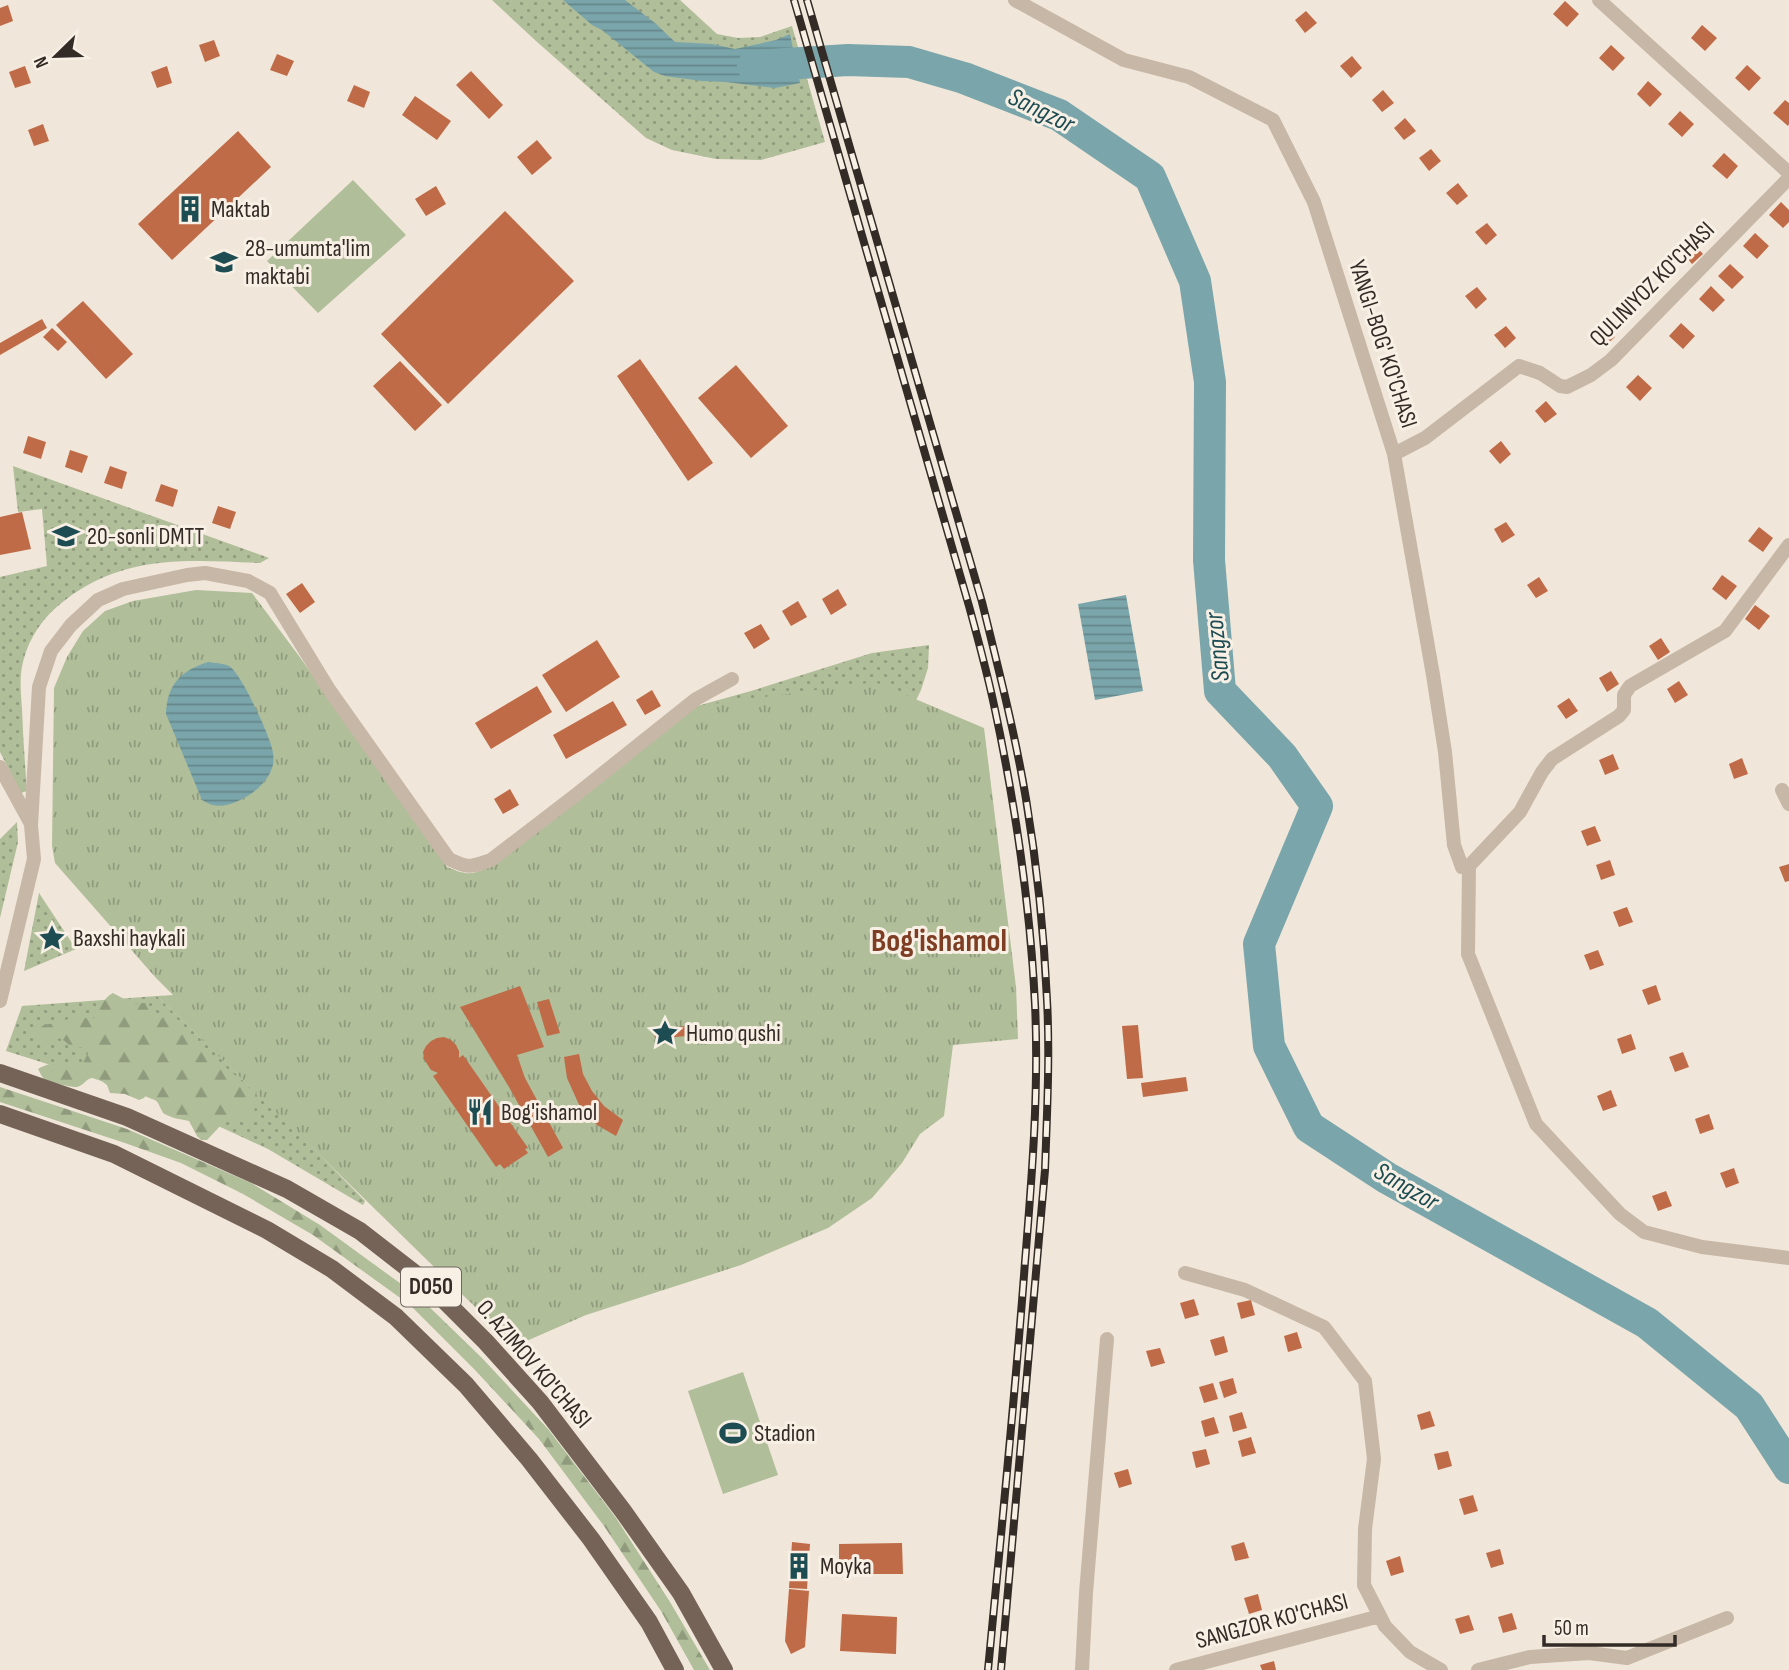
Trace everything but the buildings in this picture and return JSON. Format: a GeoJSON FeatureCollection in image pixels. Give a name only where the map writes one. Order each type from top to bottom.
{"type":"FeatureCollection","features":[{"type":"Feature","properties":{"kind":"main road","name":"O. AZIMOV KO'CHASI"},"geometry":{"type":"LineString","coordinates":[[0,1073],[127,1117],[287,1189],[360,1231],[427,1283],[486,1342],[548,1412],[681,1593],[724,1670]]}},
{"type":"Feature","properties":{"kind":"main road","name":"D050"},"geometry":{"type":"LineString","coordinates":[[0,1114],[114,1154],[267,1230],[332,1269],[396,1317],[466,1385],[529,1459],[591,1539],[649,1622],[675,1670]]}},
{"type":"Feature","properties":{"kind":"street","name":"YANGI-BOG' KO'CHASI"},"geometry":{"type":"LineString","coordinates":[[1015,0],[1124,60],[1189,77],[1273,120],[1314,202],[1394,454],[1445,752],[1454,845],[1462,867],[1469,866]]}},
{"type":"Feature","properties":{"kind":"street"},"geometry":{"type":"LineString","coordinates":[[1599,0],[1789,176]]}},
{"type":"Feature","properties":{"kind":"street","name":"QULINIYOZ KO'CHASI"},"geometry":{"type":"LineString","coordinates":[[1394,454],[1425,438],[1519,366],[1567,387],[1591,375],[1611,360],[1789,176]]}},
{"type":"Feature","properties":{"kind":"street"},"geometry":{"type":"LineString","coordinates":[[1789,545],[1725,631],[1630,686],[1624,695],[1624,710],[1619,716],[1552,759],[1520,812],[1469,866],[1468,954],[1536,1124],[1620,1214],[1644,1233],[1702,1247],[1789,1258]]}},
{"type":"Feature","properties":{"kind":"street"},"geometry":{"type":"LineString","coordinates":[[0,1001],[34,859],[31,825],[39,687],[51,651],[71,625],[98,600],[123,589],[205,573],[248,581],[271,593],[328,688],[449,859],[465,867],[491,860],[696,699],[732,679]]}},
{"type":"Feature","properties":{"kind":"street"},"geometry":{"type":"LineString","coordinates":[[0,767],[31,825]]}},
{"type":"Feature","properties":{"kind":"street","name":"SANGZOR KO'CHASI"},"geometry":{"type":"LineString","coordinates":[[1185,1273],[1245,1290],[1324,1326],[1365,1381],[1374,1459],[1365,1529],[1364,1585],[1385,1626],[1410,1652],[1441,1670]]}},
{"type":"Feature","properties":{"kind":"street"},"geometry":{"type":"LineString","coordinates":[[1082,1670],[1107,1339]]}},
{"type":"Feature","properties":{"kind":"street","name":"SANGZOR KO'CHASI"},"geometry":{"type":"LineString","coordinates":[[1176,1670],[1380,1616]]}},
{"type":"Feature","properties":{"kind":"street"},"geometry":{"type":"LineString","coordinates":[[1478,1670],[1530,1657],[1589,1653],[1627,1658],[1727,1618]]}},
{"type":"Feature","properties":{"kind":"green space"},"geometry":{"type":"Polygon","coordinates":[[[492,0],[680,0],[717,34],[738,38],[760,37],[792,26],[825,142],[761,160],[716,159],[672,150],[646,138],[492,0]]]}},
{"type":"Feature","properties":{"kind":"green space"},"geometry":{"type":"Polygon","coordinates":[[[353,180],[406,235],[318,313],[267,261],[353,180]]]}},
{"type":"Feature","properties":{"kind":"green space"},"geometry":{"type":"Polygon","coordinates":[[[13,466],[269,558],[260,563],[182,561],[133,568],[86,586],[57,607],[33,636],[22,668],[27,791],[21,793],[0,752],[0,577],[47,566],[42,509],[18,512],[13,466]]]}},
{"type":"Feature","properties":{"kind":"green space"},"geometry":{"type":"Polygon","coordinates":[[[196,590],[252,593],[447,867],[466,873],[495,864],[697,706],[875,682],[984,728],[1016,987],[1018,1039],[953,1045],[944,1116],[920,1134],[902,1163],[872,1198],[828,1228],[741,1265],[586,1315],[515,1346],[157,996],[173,995],[55,863],[52,846],[54,688],[67,657],[83,631],[105,611],[133,601],[196,590]]]}},
{"type":"Feature","properties":{"kind":"green space"},"geometry":{"type":"Polygon","coordinates":[[[929,645],[928,668],[908,717],[472,909],[447,867],[471,873],[495,864],[697,706],[872,653],[929,645]]]}},
{"type":"Feature","properties":{"kind":"green space"},"geometry":{"type":"Polygon","coordinates":[[[17,822],[18,842],[0,918],[0,839],[17,822]]]}},
{"type":"Feature","properties":{"kind":"green space"},"geometry":{"type":"Polygon","coordinates":[[[39,893],[76,949],[24,971],[39,893]]]}},
{"type":"Feature","properties":{"kind":"green space"},"geometry":{"type":"Polygon","coordinates":[[[113,993],[128,1004],[145,1003],[153,1019],[171,1019],[186,1037],[196,1041],[254,1092],[256,1105],[250,1118],[223,1123],[207,1140],[201,1140],[189,1121],[163,1113],[152,1096],[146,1095],[139,1100],[125,1094],[110,1093],[107,1085],[96,1077],[77,1087],[44,1079],[38,1069],[55,1063],[82,1065],[88,1053],[84,1048],[72,1048],[59,1038],[38,1041],[34,1036],[35,1030],[64,1021],[72,1015],[94,1018],[104,1001],[113,993]]]}},
{"type":"Feature","properties":{"kind":"green space"},"geometry":{"type":"Polygon","coordinates":[[[157,996],[303,1138],[365,1201],[363,1205],[268,1149],[203,1119],[124,1088],[6,1051],[22,1006],[157,996]]]}},
{"type":"Feature","properties":{"kind":"green space"},"geometry":{"type":"Polygon","coordinates":[[[0,1087],[127,1129],[251,1183],[320,1225],[419,1297],[482,1358],[548,1429],[616,1518],[710,1670],[694,1670],[661,1611],[604,1526],[539,1439],[410,1305],[313,1235],[243,1194],[181,1163],[0,1102],[0,1087]]]}},
{"type":"Feature","properties":{"kind":"green space","name":"Stadion"},"geometry":{"type":"Polygon","coordinates":[[[743,1372],[778,1475],[723,1494],[688,1391],[743,1372]]]}},
{"type":"Feature","properties":{"kind":"water"},"geometry":{"type":"Polygon","coordinates":[[[563,0],[625,0],[675,42],[712,44],[735,49],[776,40],[790,34],[800,83],[775,88],[665,76],[654,72],[563,0]]]}},
{"type":"Feature","properties":{"kind":"water"},"geometry":{"type":"Polygon","coordinates":[[[1126,595],[1143,691],[1095,700],[1078,604],[1126,595]]]}},
{"type":"Feature","properties":{"kind":"water"},"geometry":{"type":"Polygon","coordinates":[[[208,662],[229,666],[240,679],[263,725],[273,755],[272,768],[263,783],[254,792],[224,805],[202,800],[166,714],[169,695],[177,680],[190,670],[208,662]]]}},
{"type":"Feature","properties":{"kind":"waterway","name":"Sangzor"},"geometry":{"type":"LineString","coordinates":[[753,66],[848,60],[909,62],[964,78],[1059,115],[1150,177],[1195,281],[1210,382],[1209,560],[1220,691],[1282,756],[1317,806],[1259,944],[1269,1046],[1309,1127],[1387,1178],[1647,1323],[1749,1406],[1789,1468]]}},
{"type":"Feature","properties":{"kind":"railway"},"geometry":{"type":"LineString","coordinates":[[794,0],[982,656],[1009,779],[1025,891],[1035,1004],[1034,1133],[1017,1364],[988,1670]]}},
{"type":"Feature","properties":{"kind":"railway"},"geometry":{"type":"LineString","coordinates":[[807,0],[982,602],[1017,750],[1037,874],[1048,1021],[1045,1170],[1001,1670]]}},
{"type":"Feature","properties":{"kind":"place","name":"Maktab"},"geometry":{"type":"Point","coordinates":[190,209]}},
{"type":"Feature","properties":{"kind":"place","name":"28-umumta'lim maktabi"},"geometry":{"type":"Point","coordinates":[224,262]}},
{"type":"Feature","properties":{"kind":"place","name":"20-sonli DMTT"},"geometry":{"type":"Point","coordinates":[66,536]}},
{"type":"Feature","properties":{"kind":"place","name":"Baxshi haykali"},"geometry":{"type":"Point","coordinates":[52,938]}},
{"type":"Feature","properties":{"kind":"place","name":"Humo qushi"},"geometry":{"type":"Point","coordinates":[665,1033]}},
{"type":"Feature","properties":{"kind":"place","name":"Bog'ishamol"},"geometry":{"type":"Point","coordinates":[480,1112]}},
{"type":"Feature","properties":{"kind":"place","name":"Stadion"},"geometry":{"type":"Point","coordinates":[733,1433]}},
{"type":"Feature","properties":{"kind":"place","name":"Moyka"},"geometry":{"type":"Point","coordinates":[799,1566]}},
{"type":"Feature","properties":{"kind":"district","name":"Bog'ishamol"},"geometry":{"type":"Point","coordinates":[939,941]}}]}
